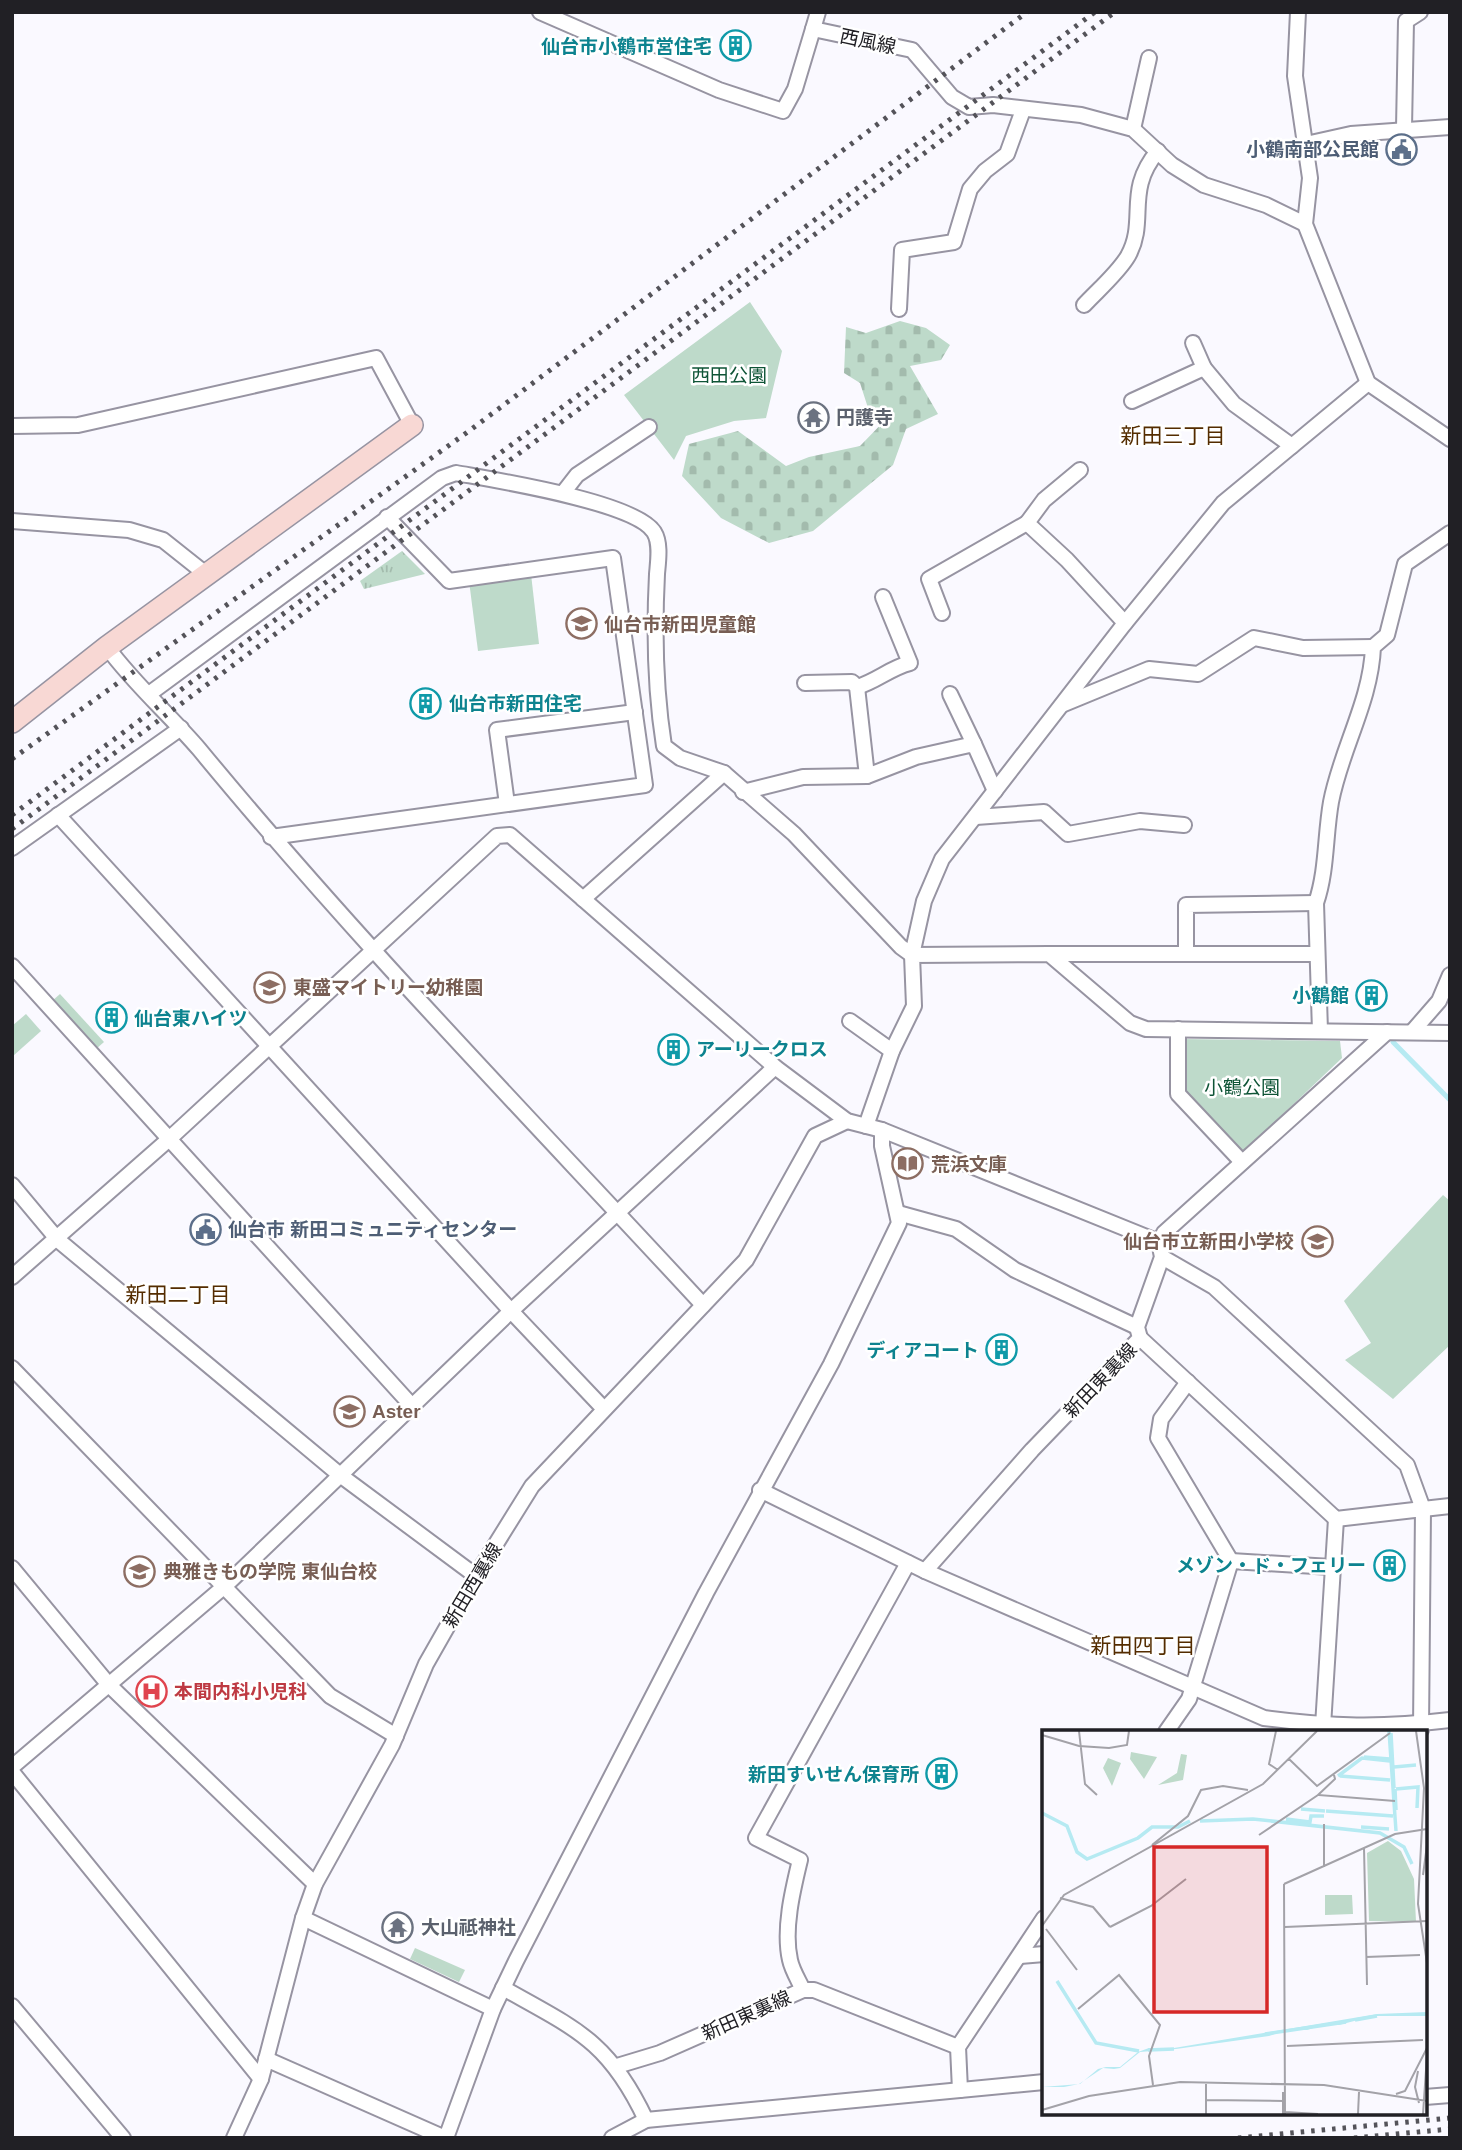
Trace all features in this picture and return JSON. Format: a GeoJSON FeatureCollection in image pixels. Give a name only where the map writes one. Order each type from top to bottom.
{"type":"FeatureCollection","features":[{"type":"Feature","properties":{"kind":"street","name":"西風線"},"geometry":{"type":"LineString","coordinates":[[540,12],[719,90],[783,111],[795,89],[813,29],[912,50],[952,97],[969,107],[993,105],[1081,115],[1133,129],[1172,165],[1204,185],[1266,205],[1305,224]]}},
{"type":"Feature","properties":{"kind":"street"},"geometry":{"type":"LineString","coordinates":[[813,29],[818,12]]}},
{"type":"Feature","properties":{"kind":"street"},"geometry":{"type":"LineString","coordinates":[[1298,12],[1295,76],[1310,178],[1305,224],[1368,383],[1450,439]]}},
{"type":"Feature","properties":{"kind":"street"},"geometry":{"type":"LineString","coordinates":[[1404,128],[1406,21],[1420,12]]}},
{"type":"Feature","properties":{"kind":"street"},"geometry":{"type":"LineString","coordinates":[[1133,129],[1149,58]]}},
{"type":"Feature","properties":{"kind":"street"},"geometry":{"type":"LineString","coordinates":[[899,309],[902,250],[954,242],[971,189],[985,171],[1007,154],[1023,110]]}},
{"type":"Feature","properties":{"kind":"street"},"geometry":{"type":"LineString","coordinates":[[1306,144],[1404,128],[1450,127]]}},
{"type":"Feature","properties":{"kind":"street"},"geometry":{"type":"LineString","coordinates":[[1084,305],[1128,256],[1134,239],[1140,178],[1158,151]]}},
{"type":"Feature","properties":{"kind":"street"},"geometry":{"type":"LineString","coordinates":[[1193,343],[1204,368],[1234,404],[1292,446]]}},
{"type":"Feature","properties":{"kind":"street"},"geometry":{"type":"LineString","coordinates":[[12,426],[78,425],[376,358],[412,425],[107,647],[12,722]]}},
{"type":"Feature","properties":{"kind":"street"},"geometry":{"type":"LineString","coordinates":[[1132,401],[1204,368]]}},
{"type":"Feature","properties":{"kind":"street"},"geometry":{"type":"LineString","coordinates":[[866,1126],[892,1051],[914,1006],[912,955],[924,901],[942,859],[1125,623],[1223,503],[1368,383]]}},
{"type":"Feature","properties":{"kind":"street"},"geometry":{"type":"LineString","coordinates":[[563,493],[577,475],[649,427]]}},
{"type":"Feature","properties":{"kind":"street"},"geometry":{"type":"LineString","coordinates":[[942,614],[929,579],[1027,523],[1044,500],[1080,470]]}},
{"type":"Feature","properties":{"kind":"street"},"geometry":{"type":"LineString","coordinates":[[149,694],[442,478],[456,473],[563,493],[643,521],[654,531],[657,539],[655,624],[659,713],[664,746],[680,758],[724,773],[794,834],[901,947],[912,955],[1316,954]]}},
{"type":"Feature","properties":{"kind":"street"},"geometry":{"type":"LineString","coordinates":[[271,837],[645,785],[613,558],[449,581],[387,517]]}},
{"type":"Feature","properties":{"kind":"street"},"geometry":{"type":"LineString","coordinates":[[12,522],[129,530],[163,540],[207,575]]}},
{"type":"Feature","properties":{"kind":"street"},"geometry":{"type":"LineString","coordinates":[[1027,523],[1067,560],[1125,623]]}},
{"type":"Feature","properties":{"kind":"street"},"geometry":{"type":"LineString","coordinates":[[1064,704],[1149,669],[1198,674],[1254,638],[1303,648],[1373,647],[1387,635],[1405,564],[1450,533]]}},
{"type":"Feature","properties":{"kind":"street"},"geometry":{"type":"LineString","coordinates":[[857,687],[876,681],[890,668],[910,663],[883,597]]}},
{"type":"Feature","properties":{"kind":"street"},"geometry":{"type":"LineString","coordinates":[[107,647],[128,676],[181,728],[271,837],[374,952],[703,1305]]}},
{"type":"Feature","properties":{"kind":"street"},"geometry":{"type":"LineString","coordinates":[[1320,1031],[1316,903],[1321,887],[1331,800],[1372,671],[1373,647]]}},
{"type":"Feature","properties":{"kind":"street"},"geometry":{"type":"LineString","coordinates":[[805,683],[852,682],[857,687],[867,776]]}},
{"type":"Feature","properties":{"kind":"street"},"geometry":{"type":"LineString","coordinates":[[950,694],[995,791]]}},
{"type":"Feature","properties":{"kind":"street"},"geometry":{"type":"LineString","coordinates":[[507,804],[497,730],[635,712]]}},
{"type":"Feature","properties":{"kind":"street"},"geometry":{"type":"LineString","coordinates":[[12,848],[181,728]]}},
{"type":"Feature","properties":{"kind":"street"},"geometry":{"type":"LineString","coordinates":[[743,792],[803,777],[867,776],[916,757],[974,744]]}},
{"type":"Feature","properties":{"kind":"street"},"geometry":{"type":"LineString","coordinates":[[583,899],[724,773]]}},
{"type":"Feature","properties":{"kind":"street"},"geometry":{"type":"LineString","coordinates":[[976,817],[1044,812],[1068,834],[1140,821],[1185,825]]}},
{"type":"Feature","properties":{"kind":"street"},"geometry":{"type":"LineString","coordinates":[[58,815],[603,1408]]}},
{"type":"Feature","properties":{"kind":"street"},"geometry":{"type":"LineString","coordinates":[[12,1277],[58,1240],[168,1140],[374,952],[497,835],[510,835],[775,1067],[847,1121],[882,1130],[1160,1249],[1214,1287],[1407,1465],[1423,1509],[1421,1728]]}},
{"type":"Feature","properties":{"kind":"street"},"geometry":{"type":"LineString","coordinates":[[1186,953],[1186,905],[1316,903]]}},
{"type":"Feature","properties":{"kind":"street"},"geometry":{"type":"LineString","coordinates":[[1049,954],[1129,1023],[1146,1030],[1450,1033]]}},
{"type":"Feature","properties":{"kind":"street"},"geometry":{"type":"LineString","coordinates":[[12,966],[413,1407]]}},
{"type":"Feature","properties":{"kind":"street"},"geometry":{"type":"LineString","coordinates":[[1412,1032],[1439,1001],[1450,975]]}},
{"type":"Feature","properties":{"kind":"street"},"geometry":{"type":"LineString","coordinates":[[850,1021],[892,1051]]}},
{"type":"Feature","properties":{"kind":"street"},"geometry":{"type":"LineString","coordinates":[[1178,1030],[1178,1094],[1242,1162]]}},
{"type":"Feature","properties":{"kind":"street","name":"新田東裏線"},"geometry":{"type":"LineString","coordinates":[[925,1571],[1139,1332],[1164,1233],[1387,1032]]}},
{"type":"Feature","properties":{"kind":"street"},"geometry":{"type":"LineString","coordinates":[[261,2079],[12,1770],[226,1585],[511,1311],[775,1067]]}},
{"type":"Feature","properties":{"kind":"street","name":"新田西裏線"},"geometry":{"type":"LineString","coordinates":[[234,2138],[261,2079],[303,1918],[315,1884],[396,1736],[426,1664],[476,1576],[532,1486],[746,1260],[815,1136],[847,1121]]}},
{"type":"Feature","properties":{"kind":"street"},"geometry":{"type":"LineString","coordinates":[[266,2059],[445,2138],[493,2009],[760,1490],[831,1364],[899,1223],[881,1146],[882,1130]]}},
{"type":"Feature","properties":{"kind":"street"},"geometry":{"type":"LineString","coordinates":[[12,1185],[58,1240],[340,1475],[476,1576]]}},
{"type":"Feature","properties":{"kind":"street"},"geometry":{"type":"LineString","coordinates":[[898,1213],[956,1229],[1014,1270],[1139,1332],[1188,1382],[1336,1519],[1450,1506]]}},
{"type":"Feature","properties":{"kind":"street"},"geometry":{"type":"LineString","coordinates":[[12,1368],[226,1585],[330,1696],[396,1736]]}},
{"type":"Feature","properties":{"kind":"street"},"geometry":{"type":"LineString","coordinates":[[1167,1730],[1189,1699],[1231,1561],[1158,1438],[1161,1419],[1188,1382]]}},
{"type":"Feature","properties":{"kind":"street"},"geometry":{"type":"LineString","coordinates":[[760,1490],[925,1571],[1264,1718],[1323,1726],[1369,1728],[1421,1728],[1450,1720]]}},
{"type":"Feature","properties":{"kind":"street"},"geometry":{"type":"LineString","coordinates":[[1323,1726],[1336,1519]]}},
{"type":"Feature","properties":{"kind":"street"},"geometry":{"type":"LineString","coordinates":[[1231,1561],[1331,1567]]}},
{"type":"Feature","properties":{"kind":"street","name":"新田東裏線"},"geometry":{"type":"LineString","coordinates":[[617,2066],[660,2053],[803,1990],[790,1960],[789,1941],[793,1889],[800,1860],[756,1838],[908,1563]]}},
{"type":"Feature","properties":{"kind":"street"},"geometry":{"type":"LineString","coordinates":[[12,1569],[109,1685],[315,1884]]}},
{"type":"Feature","properties":{"kind":"street"},"geometry":{"type":"LineString","coordinates":[[303,1918],[493,2009]]}},
{"type":"Feature","properties":{"kind":"street"},"geometry":{"type":"LineString","coordinates":[[960,2090],[958,2047],[1042,1921]]}},
{"type":"Feature","properties":{"kind":"street"},"geometry":{"type":"LineString","coordinates":[[1020,1956],[1042,1954]]}},
{"type":"Feature","properties":{"kind":"street"},"geometry":{"type":"LineString","coordinates":[[503,1989],[571,2026],[599,2047],[617,2066],[646,2120]]}},
{"type":"Feature","properties":{"kind":"street"},"geometry":{"type":"LineString","coordinates":[[803,1990],[814,1990],[958,2047]]}},
{"type":"Feature","properties":{"kind":"street"},"geometry":{"type":"LineString","coordinates":[[12,2006],[123,2138]]}},
{"type":"Feature","properties":{"kind":"street"},"geometry":{"type":"LineString","coordinates":[[612,2138],[646,2120],[1042,2082]]}},
{"type":"Feature","properties":{"kind":"street"},"geometry":{"type":"LineString","coordinates":[[1427,2097],[1450,2095]]}},
{"type":"Feature","properties":{"kind":"green space","name":"西田公園"},"geometry":{"type":"Polygon","coordinates":[[[750,302],[782,351],[766,418],[734,421],[686,436],[674,460],[624,395],[750,302]]]}},
{"type":"Feature","properties":{"kind":"green space"},"geometry":{"type":"Polygon","coordinates":[[[900,321],[926,328],[950,345],[941,360],[910,366],[938,414],[906,429],[893,465],[813,531],[769,543],[721,518],[682,476],[689,444],[738,431],[786,466],[809,457],[860,446],[892,413],[869,411],[860,383],[844,373],[846,327],[866,333],[900,321]]]}},
{"type":"Feature","properties":{"kind":"green space"},"geometry":{"type":"Polygon","coordinates":[[[402,551],[425,574],[364,589],[360,581],[402,551]]]}},
{"type":"Feature","properties":{"kind":"green space"},"geometry":{"type":"Polygon","coordinates":[[[531,574],[539,644],[478,651],[469,581],[531,574]]]}},
{"type":"Feature","properties":{"kind":"green space"},"geometry":{"type":"Polygon","coordinates":[[[60,994],[104,1042],[96,1049],[52,1001],[60,994]]]}},
{"type":"Feature","properties":{"kind":"green space"},"geometry":{"type":"Polygon","coordinates":[[[26,1014],[41,1031],[13,1056],[12,1026],[26,1014]]]}},
{"type":"Feature","properties":{"kind":"green space","name":"小鶴公園"},"geometry":{"type":"Polygon","coordinates":[[[1182,1039],[1340,1041],[1342,1058],[1242,1153],[1180,1092],[1182,1039]]]}},
{"type":"Feature","properties":{"kind":"green space"},"geometry":{"type":"Polygon","coordinates":[[[1443,1195],[1450,1201],[1450,1345],[1393,1399],[1345,1360],[1371,1343],[1344,1301],[1443,1195]]]}},
{"type":"Feature","properties":{"kind":"green space"},"geometry":{"type":"Polygon","coordinates":[[[415,1948],[465,1970],[459,1982],[410,1959],[415,1948]]]}},
{"type":"Feature","properties":{"kind":"waterway"},"geometry":{"type":"LineString","coordinates":[[1393,1042],[1450,1100]]}},
{"type":"Feature","properties":{"kind":"railway"},"geometry":{"type":"LineString","coordinates":[[12,759],[469,431],[1027,12]]}},
{"type":"Feature","properties":{"kind":"railway"},"geometry":{"type":"LineString","coordinates":[[12,815],[1095,12]]}},
{"type":"Feature","properties":{"kind":"railway"},"geometry":{"type":"LineString","coordinates":[[12,829],[1115,12]]}},
{"type":"Feature","properties":{"kind":"railway"},"geometry":{"type":"LineString","coordinates":[[1238,2138],[1450,2118]]}},
{"type":"Feature","properties":{"kind":"railway"},"geometry":{"type":"LineString","coordinates":[[1354,2138],[1450,2129]]}},
{"type":"Feature","properties":{"kind":"place","name":"仙台市小鶴市営住宅"},"geometry":{"type":"Point","coordinates":[735,46]}},
{"type":"Feature","properties":{"kind":"place","name":"小鶴南部公民館"},"geometry":{"type":"Point","coordinates":[1402,149]}},
{"type":"Feature","properties":{"kind":"place","name":"円護寺"},"geometry":{"type":"Point","coordinates":[813,417]}},
{"type":"Feature","properties":{"kind":"place","name":"仙台市新田児童館"},"geometry":{"type":"Point","coordinates":[581,624]}},
{"type":"Feature","properties":{"kind":"place","name":"仙台市新田住宅"},"geometry":{"type":"Point","coordinates":[426,703]}},
{"type":"Feature","properties":{"kind":"place","name":"東盛マイトリー幼稚園"},"geometry":{"type":"Point","coordinates":[270,987]}},
{"type":"Feature","properties":{"kind":"place","name":"小鶴館"},"geometry":{"type":"Point","coordinates":[1372,995]}},
{"type":"Feature","properties":{"kind":"place","name":"仙台東ハイツ"},"geometry":{"type":"Point","coordinates":[111,1018]}},
{"type":"Feature","properties":{"kind":"place","name":"アーリークロス"},"geometry":{"type":"Point","coordinates":[673,1049]}},
{"type":"Feature","properties":{"kind":"place","name":"荒浜文庫"},"geometry":{"type":"Point","coordinates":[908,1164]}},
{"type":"Feature","properties":{"kind":"place","name":"仙台市 新田コミュニティセンター"},"geometry":{"type":"Point","coordinates":[205,1229]}},
{"type":"Feature","properties":{"kind":"place","name":"仙台市立新田小学校"},"geometry":{"type":"Point","coordinates":[1317,1241]}},
{"type":"Feature","properties":{"kind":"place","name":"ディアコート"},"geometry":{"type":"Point","coordinates":[1002,1350]}},
{"type":"Feature","properties":{"kind":"place","name":"Aster"},"geometry":{"type":"Point","coordinates":[349,1411]}},
{"type":"Feature","properties":{"kind":"place","name":"メゾン・ド・フェリー"},"geometry":{"type":"Point","coordinates":[1389,1565]}},
{"type":"Feature","properties":{"kind":"place","name":"典雅きもの学院 東仙台校"},"geometry":{"type":"Point","coordinates":[140,1571]}},
{"type":"Feature","properties":{"kind":"place","name":"本間内科小児科"},"geometry":{"type":"Point","coordinates":[151,1691]}},
{"type":"Feature","properties":{"kind":"place","name":"新田すいせん保育所"},"geometry":{"type":"Point","coordinates":[942,1774]}},
{"type":"Feature","properties":{"kind":"place","name":"大山祗神社"},"geometry":{"type":"Point","coordinates":[398,1927]}},
{"type":"Feature","properties":{"kind":"district","name":"新田三丁目"},"geometry":{"type":"Point","coordinates":[1173,436]}},
{"type":"Feature","properties":{"kind":"district","name":"新田二丁目"},"geometry":{"type":"Point","coordinates":[178,1295]}},
{"type":"Feature","properties":{"kind":"district","name":"新田四丁目"},"geometry":{"type":"Point","coordinates":[1143,1646]}}]}
